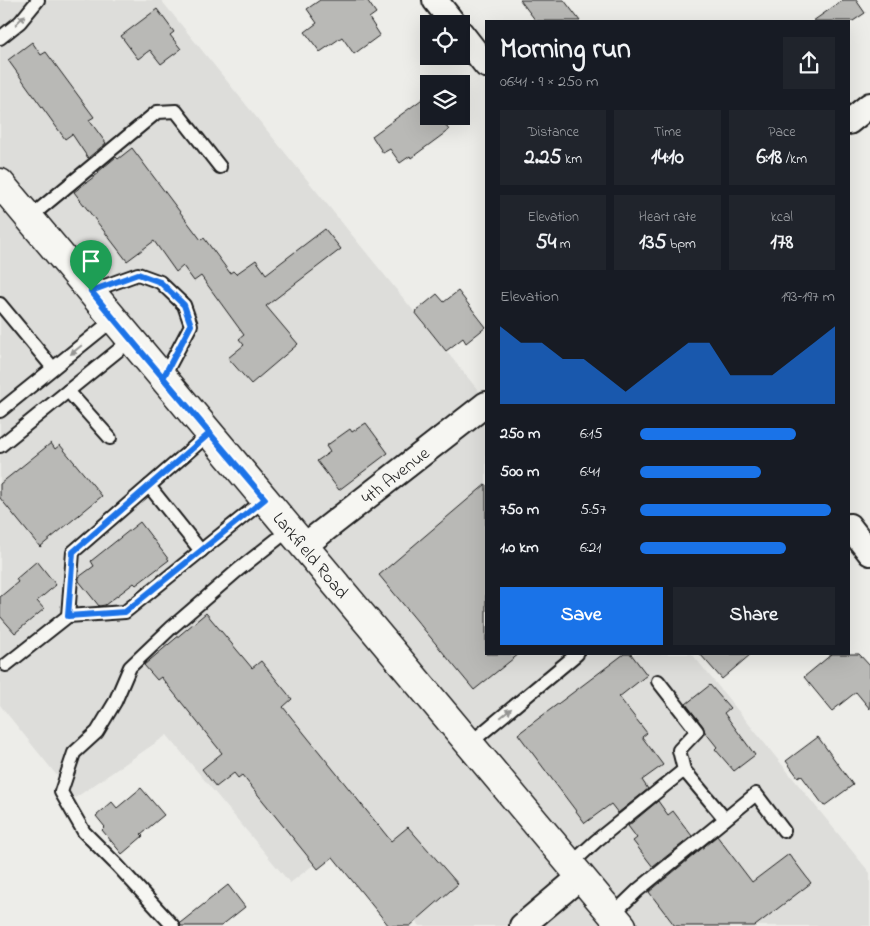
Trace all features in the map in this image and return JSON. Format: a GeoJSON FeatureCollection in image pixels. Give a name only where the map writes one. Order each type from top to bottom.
{"type":"FeatureCollection","features":[{"type":"Feature","properties":{"kind":"main road","name":"Larkfield Road"},"geometry":{"type":"LineString","coordinates":[[0,183],[617,920]]}},
{"type":"Feature","properties":{"kind":"street"},"geometry":{"type":"LineString","coordinates":[[435,0],[447,15]]}},
{"type":"Feature","properties":{"kind":"street"},"geometry":{"type":"LineString","coordinates":[[470,45],[485,64]]}},
{"type":"Feature","properties":{"kind":"street"},"geometry":{"type":"LineString","coordinates":[[850,121],[870,105]]}},
{"type":"Feature","properties":{"kind":"street","name":"4th Avenue"},"geometry":{"type":"LineString","coordinates":[[297,537],[485,406]]}},
{"type":"Feature","properties":{"kind":"street"},"geometry":{"type":"LineString","coordinates":[[850,527],[870,553]]}},
{"type":"Feature","properties":{"kind":"street"},"geometry":{"type":"LineString","coordinates":[[522,926],[575,871]]}},
{"type":"Feature","properties":{"kind":"lane"},"geometry":{"type":"LineString","coordinates":[[0,38],[20,22],[38,0]]}},
{"type":"Feature","properties":{"kind":"lane"},"geometry":{"type":"LineString","coordinates":[[29,218],[157,112],[176,111],[220,167]]}},
{"type":"Feature","properties":{"kind":"lane"},"geometry":{"type":"LineString","coordinates":[[91,291],[138,274],[160,282],[184,305],[191,325],[163,378]]}},
{"type":"Feature","properties":{"kind":"lane"},"geometry":{"type":"LineString","coordinates":[[0,304],[53,368]]}},
{"type":"Feature","properties":{"kind":"lane"},"geometry":{"type":"LineString","coordinates":[[0,411],[114,319]]}},
{"type":"Feature","properties":{"kind":"lane"},"geometry":{"type":"LineString","coordinates":[[0,446],[131,340]]}},
{"type":"Feature","properties":{"kind":"lane"},"geometry":{"type":"LineString","coordinates":[[68,391],[110,438]]}},
{"type":"Feature","properties":{"kind":"lane"},"geometry":{"type":"LineString","coordinates":[[68,616],[73,552],[210,433]]}},
{"type":"Feature","properties":{"kind":"lane"},"geometry":{"type":"LineString","coordinates":[[149,486],[201,551]]}},
{"type":"Feature","properties":{"kind":"lane"},"geometry":{"type":"LineString","coordinates":[[6,665],[68,616],[125,612],[265,499]]}},
{"type":"Feature","properties":{"kind":"lane"},"geometry":{"type":"LineString","coordinates":[[173,926],[84,832],[61,792],[74,753],[98,732],[115,702],[130,667],[194,609],[297,537]]}},
{"type":"Feature","properties":{"kind":"lane"},"geometry":{"type":"LineString","coordinates":[[469,744],[576,655]]}},
{"type":"Feature","properties":{"kind":"lane"},"geometry":{"type":"LineString","coordinates":[[658,681],[697,731],[679,750],[684,770],[725,819]]}},
{"type":"Feature","properties":{"kind":"lane"},"geometry":{"type":"LineString","coordinates":[[575,871],[596,841],[684,770]]}},
{"type":"Feature","properties":{"kind":"lane"},"geometry":{"type":"LineString","coordinates":[[617,920],[638,890],[756,794],[784,831]]}},
{"type":"Feature","properties":{"kind":"shaded area"},"geometry":{"type":"Polygon","coordinates":[[[0,0],[161,0],[485,399],[485,655],[693,655],[870,873],[870,926],[419,926],[347,839],[290,883],[167,735],[75,798],[0,705],[0,0]]]}},
{"type":"Feature","properties":{"kind":"building"},"geometry":{"type":"Polygon","coordinates":[[[320,0],[367,0],[376,13],[369,18],[380,35],[354,54],[342,37],[320,52],[305,32],[317,23],[307,9],[320,0]]]}},
{"type":"Feature","properties":{"kind":"building"},"geometry":{"type":"Polygon","coordinates":[[[520,0],[564,0],[579,20],[535,20],[520,0]]]}},
{"type":"Feature","properties":{"kind":"building"},"geometry":{"type":"Polygon","coordinates":[[[843,0],[856,0],[865,13],[853,21],[814,20],[843,0]]]}},
{"type":"Feature","properties":{"kind":"building"},"geometry":{"type":"Polygon","coordinates":[[[157,9],[174,32],[170,35],[181,49],[161,64],[150,50],[138,59],[121,36],[157,9]]]}},
{"type":"Feature","properties":{"kind":"building"},"geometry":{"type":"Polygon","coordinates":[[[32,42],[41,55],[46,52],[94,117],[89,120],[106,143],[88,158],[72,134],[65,139],[8,60],[32,42]]]}},
{"type":"Feature","properties":{"kind":"building"},"geometry":{"type":"Polygon","coordinates":[[[420,101],[420,125],[445,125],[449,130],[411,158],[410,156],[400,163],[390,149],[383,153],[372,136],[420,101]]]}},
{"type":"Feature","properties":{"kind":"building"},"geometry":{"type":"Polygon","coordinates":[[[132,148],[201,240],[204,238],[230,273],[233,271],[236,274],[256,260],[266,274],[325,229],[341,249],[266,306],[298,344],[251,384],[228,358],[244,345],[239,339],[244,335],[201,276],[194,281],[183,266],[176,272],[154,241],[127,261],[74,192],[116,157],[118,159],[132,148]]]}},
{"type":"Feature","properties":{"kind":"building"},"geometry":{"type":"Polygon","coordinates":[[[458,291],[485,326],[485,328],[466,343],[463,338],[446,351],[415,312],[437,294],[444,302],[458,291]]]}},
{"type":"Feature","properties":{"kind":"building"},"geometry":{"type":"Polygon","coordinates":[[[366,423],[388,453],[339,490],[317,461],[330,452],[326,446],[350,429],[352,432],[366,423]]]}},
{"type":"Feature","properties":{"kind":"building"},"geometry":{"type":"Polygon","coordinates":[[[51,443],[55,449],[60,445],[102,496],[40,547],[0,498],[0,484],[51,443]]]}},
{"type":"Feature","properties":{"kind":"building"},"geometry":{"type":"Polygon","coordinates":[[[485,485],[485,655],[518,655],[474,690],[379,575],[485,485]]]}},
{"type":"Feature","properties":{"kind":"building"},"geometry":{"type":"Polygon","coordinates":[[[140,522],[169,560],[136,585],[134,583],[105,605],[99,606],[79,581],[79,577],[94,566],[91,561],[140,522]]]}},
{"type":"Feature","properties":{"kind":"building"},"geometry":{"type":"Polygon","coordinates":[[[37,561],[56,585],[37,601],[44,609],[15,633],[0,616],[0,597],[18,582],[16,579],[37,561]]]}},
{"type":"Feature","properties":{"kind":"building"},"geometry":{"type":"Polygon","coordinates":[[[206,613],[252,668],[261,661],[292,699],[283,707],[391,841],[408,827],[458,884],[410,926],[389,926],[333,857],[318,869],[242,775],[238,778],[234,773],[216,787],[202,769],[222,753],[161,677],[157,680],[144,665],[206,613]]]}},
{"type":"Feature","properties":{"kind":"building"},"geometry":{"type":"Polygon","coordinates":[[[859,654],[870,666],[870,709],[856,692],[832,711],[804,677],[831,655],[859,654]]]}},
{"type":"Feature","properties":{"kind":"building"},"geometry":{"type":"Polygon","coordinates":[[[623,655],[632,655],[647,675],[619,697],[647,733],[642,737],[663,765],[642,780],[648,789],[618,813],[611,804],[585,823],[518,734],[623,655]]]}},
{"type":"Feature","properties":{"kind":"building"},"geometry":{"type":"Polygon","coordinates":[[[701,655],[750,655],[722,679],[701,655]]]}},
{"type":"Feature","properties":{"kind":"building"},"geometry":{"type":"Polygon","coordinates":[[[710,685],[730,708],[724,713],[755,755],[734,771],[715,749],[717,747],[686,704],[710,685]]]}},
{"type":"Feature","properties":{"kind":"building"},"geometry":{"type":"Polygon","coordinates":[[[818,737],[853,785],[824,806],[801,775],[798,777],[786,761],[818,737]]]}},
{"type":"Feature","properties":{"kind":"building"},"geometry":{"type":"Polygon","coordinates":[[[141,788],[164,815],[141,834],[143,836],[122,854],[102,830],[105,827],[96,816],[112,802],[117,808],[141,788]]]}},
{"type":"Feature","properties":{"kind":"building"},"geometry":{"type":"Polygon","coordinates":[[[658,801],[668,815],[673,811],[692,836],[653,867],[633,841],[637,838],[628,826],[658,801]]]}},
{"type":"Feature","properties":{"kind":"building"},"geometry":{"type":"Polygon","coordinates":[[[717,836],[752,882],[789,854],[811,883],[755,926],[675,926],[649,892],[717,836]]]}},
{"type":"Feature","properties":{"kind":"building"},"geometry":{"type":"Polygon","coordinates":[[[228,885],[245,907],[221,926],[181,926],[180,923],[228,885]]]}},
{"type":"Feature","properties":{"kind":"route"},"geometry":{"type":"LineString","coordinates":[[91,291],[131,340],[210,433],[73,552],[68,616],[125,612],[265,499],[210,433],[163,378],[191,325],[184,305],[160,282],[138,274],[91,291]]}}]}
